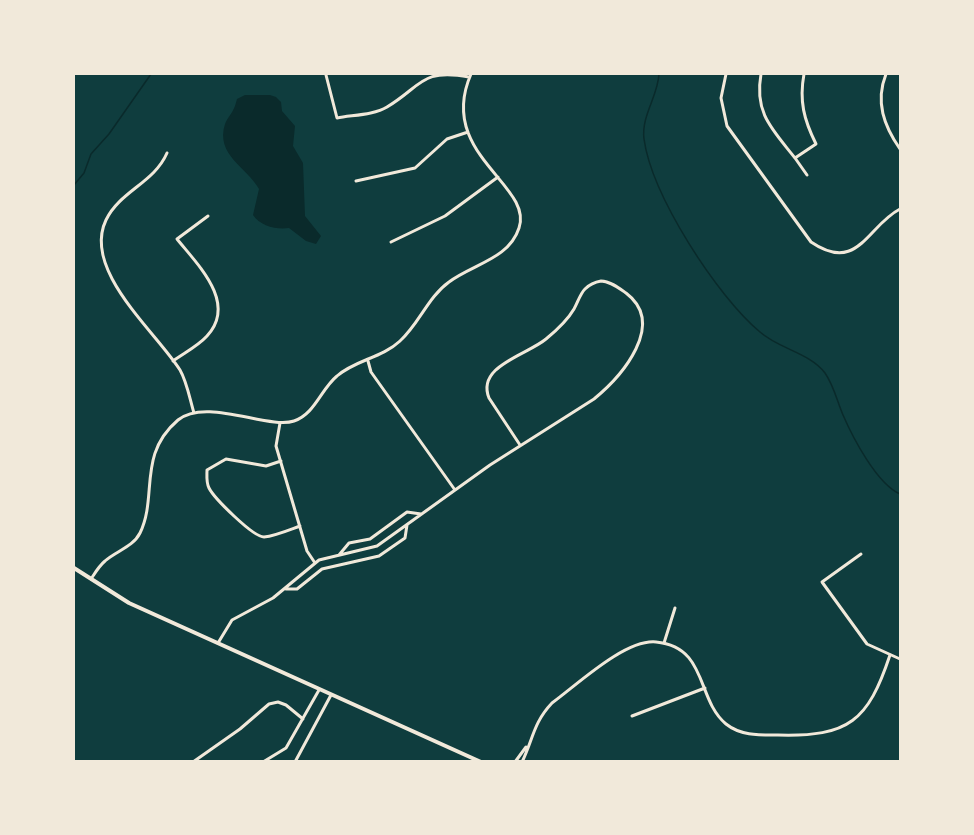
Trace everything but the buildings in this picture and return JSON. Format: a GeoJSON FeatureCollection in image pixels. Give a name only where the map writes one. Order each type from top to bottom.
{"type":"FeatureCollection","features":[{"type":"Feature","properties":{"kind":"main road"},"geometry":{"type":"LineString","coordinates":[[74,568],[129,603],[481,762]]}},
{"type":"Feature","properties":{"kind":"street"},"geometry":{"type":"LineString","coordinates":[[726,74],[721,98],[727,126],[811,242],[826,251],[836,253],[858,248],[891,214],[900,209]]}},
{"type":"Feature","properties":{"kind":"street"},"geometry":{"type":"LineString","coordinates":[[761,74],[758,91],[761,106],[771,128],[807,175]]}},
{"type":"Feature","properties":{"kind":"street"},"geometry":{"type":"LineString","coordinates":[[795,158],[816,144],[801,104],[804,74]]}},
{"type":"Feature","properties":{"kind":"street"},"geometry":{"type":"LineString","coordinates":[[886,74],[881,92],[881,107],[885,123],[900,149]]}},
{"type":"Feature","properties":{"kind":"street"},"geometry":{"type":"LineString","coordinates":[[91,579],[104,562],[131,544],[140,533],[144,519],[150,466],[172,426],[180,418],[195,414],[224,412],[280,423],[301,418],[339,374],[386,353],[401,340],[449,281],[501,253],[512,242],[520,226],[519,208],[511,192],[479,155],[468,132],[465,99],[470,75],[432,76],[417,83],[386,108],[337,118],[326,75]]}},
{"type":"Feature","properties":{"kind":"street"},"geometry":{"type":"LineString","coordinates":[[356,182],[415,168],[447,139],[468,132]]}},
{"type":"Feature","properties":{"kind":"street"},"geometry":{"type":"LineString","coordinates":[[167,153],[162,167],[114,208],[106,221],[101,246],[107,272],[181,371],[195,414]]}},
{"type":"Feature","properties":{"kind":"street"},"geometry":{"type":"LineString","coordinates":[[391,242],[445,216],[498,177]]}},
{"type":"Feature","properties":{"kind":"street"},"geometry":{"type":"LineString","coordinates":[[173,361],[207,336],[216,322],[219,306],[215,291],[177,238],[208,216]]}},
{"type":"Feature","properties":{"kind":"street"},"geometry":{"type":"LineString","coordinates":[[218,643],[232,621],[273,598],[315,563],[377,546],[455,490],[605,390],[618,376],[637,347],[643,328],[640,312],[633,298],[619,288],[604,281],[593,283],[585,290],[561,326],[534,349],[495,370],[488,377],[489,398],[520,446]]}},
{"type":"Feature","properties":{"kind":"street"},"geometry":{"type":"LineString","coordinates":[[368,361],[371,372],[455,490]]}},
{"type":"Feature","properties":{"kind":"street"},"geometry":{"type":"LineString","coordinates":[[280,423],[276,446],[307,551],[315,563]]}},
{"type":"Feature","properties":{"kind":"street"},"geometry":{"type":"LineString","coordinates":[[281,461],[266,466],[226,459],[214,463],[207,470],[206,479],[209,490],[256,535],[265,537],[300,526]]}},
{"type":"Feature","properties":{"kind":"street"},"geometry":{"type":"LineString","coordinates":[[338,556],[349,543],[370,539],[407,512],[422,515]]}},
{"type":"Feature","properties":{"kind":"street"},"geometry":{"type":"LineString","coordinates":[[284,589],[297,589],[322,569],[379,556],[405,538],[408,525]]}},
{"type":"Feature","properties":{"kind":"street"},"geometry":{"type":"LineString","coordinates":[[861,554],[822,582],[867,644],[900,659]]}},
{"type":"Feature","properties":{"kind":"street"},"geometry":{"type":"LineString","coordinates":[[664,644],[675,608]]}},
{"type":"Feature","properties":{"kind":"street"},"geometry":{"type":"LineString","coordinates":[[522,761],[542,713],[552,703],[625,650],[641,643],[676,647],[688,656],[701,674],[716,713],[738,732],[812,736],[829,733],[850,723],[865,710],[878,691],[890,655]]}},
{"type":"Feature","properties":{"kind":"street"},"geometry":{"type":"LineString","coordinates":[[632,716],[705,688]]}},
{"type":"Feature","properties":{"kind":"street"},"geometry":{"type":"LineString","coordinates":[[263,762],[286,748],[319,690]]}},
{"type":"Feature","properties":{"kind":"street"},"geometry":{"type":"LineString","coordinates":[[295,762],[331,695]]}},
{"type":"Feature","properties":{"kind":"street"},"geometry":{"type":"LineString","coordinates":[[193,762],[240,729],[269,704],[278,702],[286,705],[303,719]]}},
{"type":"Feature","properties":{"kind":"street"},"geometry":{"type":"LineString","coordinates":[[514,762],[526,747]]}},
{"type":"Feature","properties":{"kind":"water"},"geometry":{"type":"Polygon","coordinates":[[[245,95],[276,97],[281,102],[282,111],[295,126],[293,146],[303,163],[305,216],[321,236],[316,244],[306,241],[289,228],[274,228],[264,224],[253,215],[259,189],[228,152],[223,135],[225,124],[237,99],[245,95]]]}},
{"type":"Feature","properties":{"kind":"waterway"},"geometry":{"type":"LineString","coordinates":[[74,185],[84,173],[91,154],[109,134],[151,74]]}},
{"type":"Feature","properties":{"kind":"waterway"},"geometry":{"type":"LineString","coordinates":[[659,74],[645,122],[644,139],[659,188],[673,216],[707,270],[743,316],[768,338],[803,356],[819,366],[825,373],[859,447],[874,471],[891,489],[900,494]]}}]}
